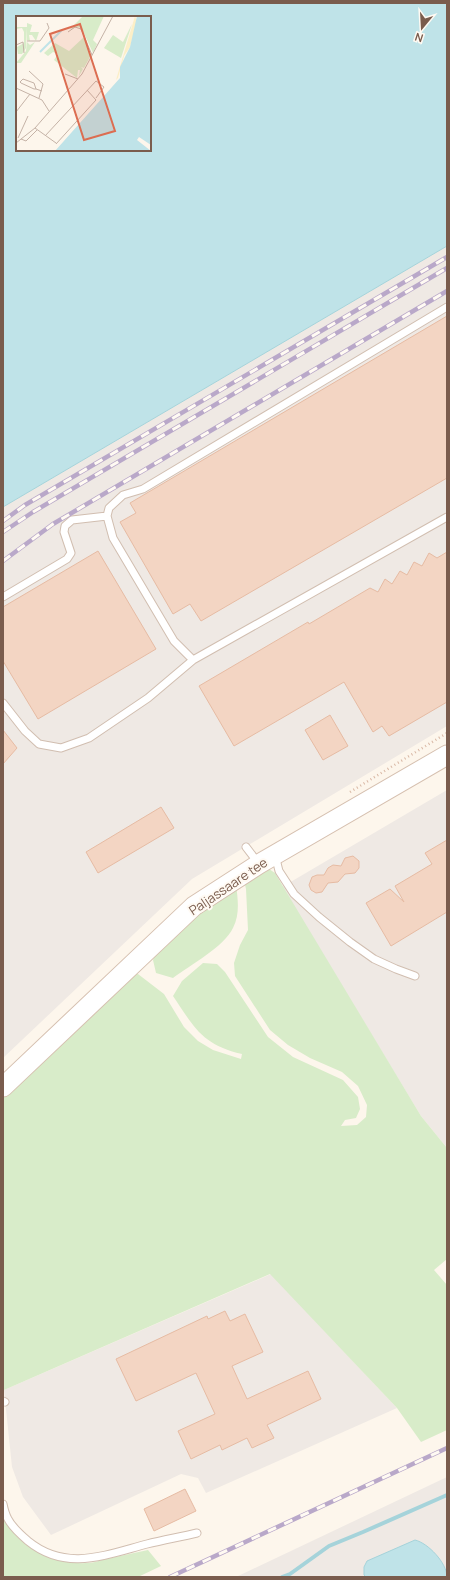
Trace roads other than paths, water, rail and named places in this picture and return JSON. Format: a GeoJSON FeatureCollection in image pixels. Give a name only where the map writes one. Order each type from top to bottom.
{"type":"FeatureCollection","features":[{"type":"Feature","properties":{"kind":"street","name":"Paljassaare tee"},"geometry":{"type":"LineString","coordinates":[[3,1087],[194,906],[259,864],[447,755]]}},
{"type":"Feature","properties":{"kind":"lane"},"geometry":{"type":"LineString","coordinates":[[193,660],[174,641],[113,538],[107,516],[109,508],[123,495],[142,489],[447,308]]}},
{"type":"Feature","properties":{"kind":"lane"},"geometry":{"type":"LineString","coordinates":[[3,597],[67,559],[72,553],[64,532],[65,526],[72,520],[107,516]]}},
{"type":"Feature","properties":{"kind":"lane"},"geometry":{"type":"LineString","coordinates":[[3,703],[25,731],[39,744],[61,748],[89,738],[148,698],[193,660],[447,517]]}},
{"type":"Feature","properties":{"kind":"lane"},"geometry":{"type":"LineString","coordinates":[[246,847],[259,864]]}},
{"type":"Feature","properties":{"kind":"lane"},"geometry":{"type":"LineString","coordinates":[[275,855],[279,871],[294,894],[319,917],[374,959],[415,976]]}},
{"type":"Feature","properties":{"kind":"lane"},"geometry":{"type":"LineString","coordinates":[[3,1504],[8,1519],[23,1536],[38,1548],[59,1557],[79,1559],[106,1556],[147,1544],[197,1533]]}},
{"type":"Feature","properties":{"kind":"water"},"geometry":{"type":"Polygon","coordinates":[[[3,3],[447,3],[447,246],[3,507],[3,3]]]}},
{"type":"Feature","properties":{"kind":"water"},"geometry":{"type":"Polygon","coordinates":[[[415,1540],[431,1549],[436,1554],[444,1566],[447,1577],[366,1577],[364,1575],[364,1567],[367,1561],[415,1540]]]}},
{"type":"Feature","properties":{"kind":"waterway"},"geometry":{"type":"LineString","coordinates":[[282,1577],[290,1574],[329,1546],[447,1495]]}},
{"type":"Feature","properties":{"kind":"railway"},"geometry":{"type":"LineString","coordinates":[[3,521],[25,505],[447,257]]}},
{"type":"Feature","properties":{"kind":"railway"},"geometry":{"type":"LineString","coordinates":[[3,532],[33,512],[447,268]]}},
{"type":"Feature","properties":{"kind":"railway"},"geometry":{"type":"LineString","coordinates":[[3,561],[53,524],[447,291]]}},
{"type":"Feature","properties":{"kind":"railway"},"geometry":{"type":"LineString","coordinates":[[170,1577],[447,1448]]}}]}
